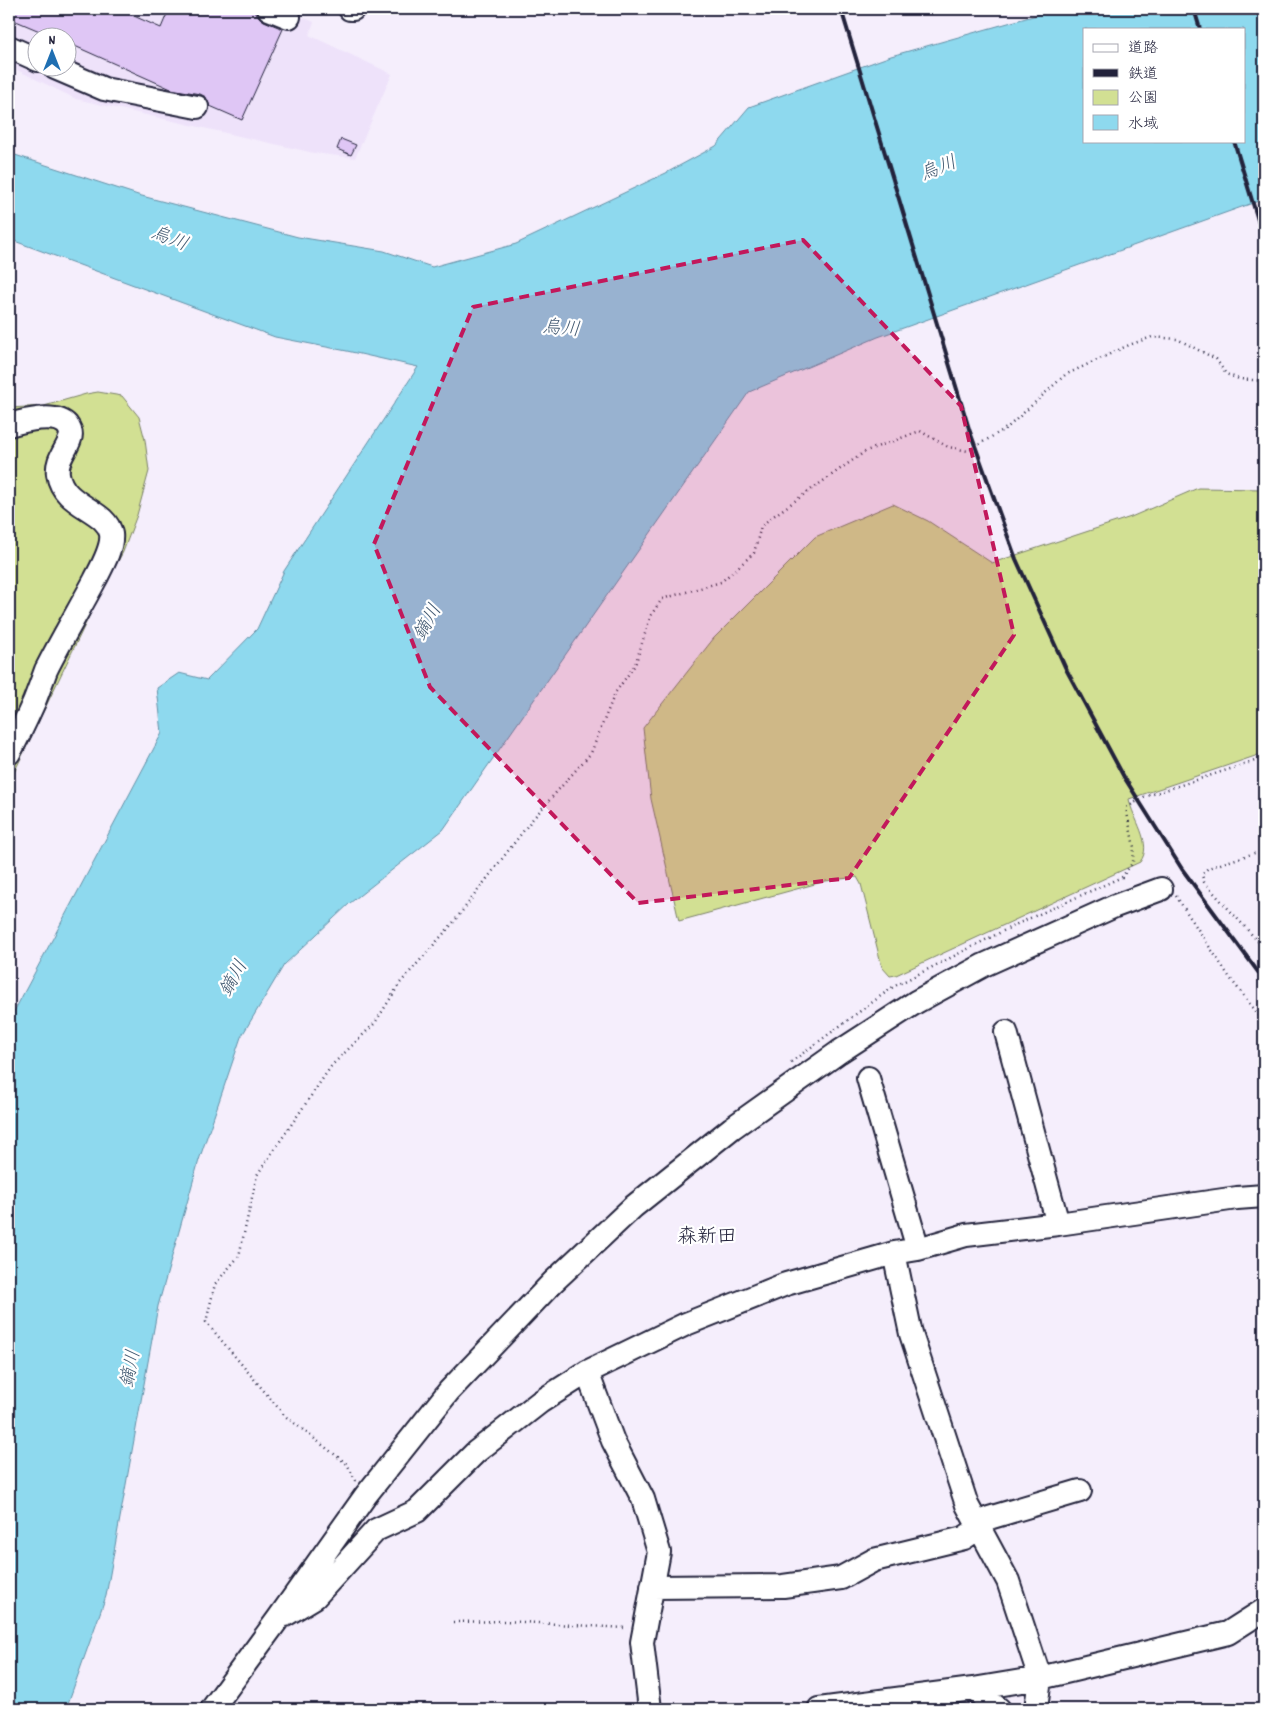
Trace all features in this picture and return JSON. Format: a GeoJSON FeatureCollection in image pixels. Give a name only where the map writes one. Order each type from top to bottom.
{"type":"FeatureCollection","features":[{"type":"Feature","properties":{"kind":"street"},"geometry":{"type":"LineString","coordinates":[[9,47],[28,56]]}},
{"type":"Feature","properties":{"kind":"street"},"geometry":{"type":"LineString","coordinates":[[78,78],[104,89],[197,107]]}},
{"type":"Feature","properties":{"kind":"street"},"geometry":{"type":"LineString","coordinates":[[9,424],[48,418],[65,422],[70,429],[71,436],[57,467],[60,482],[68,496],[105,522],[111,534],[110,547],[98,573],[46,671],[33,704],[9,753]]}},
{"type":"Feature","properties":{"kind":"street"},"geometry":{"type":"LineString","coordinates":[[212,1709],[278,1620],[366,1495],[449,1391],[552,1282],[632,1207],[748,1117],[840,1052],[916,1002],[984,965],[1115,906],[1161,890]]}},
{"type":"Feature","properties":{"kind":"street"},"geometry":{"type":"LineString","coordinates":[[1006,1032],[1058,1224]]}},
{"type":"Feature","properties":{"kind":"street"},"geometry":{"type":"LineString","coordinates":[[868,1078],[918,1249]]}},
{"type":"Feature","properties":{"kind":"street"},"geometry":{"type":"LineString","coordinates":[[278,1620],[315,1597],[376,1530],[417,1511],[476,1452],[540,1402],[587,1372],[686,1324],[786,1284],[894,1253],[918,1249],[966,1235],[1058,1224],[1237,1198],[1264,1196]]}},
{"type":"Feature","properties":{"kind":"street"},"geometry":{"type":"LineString","coordinates":[[894,1253],[911,1334],[967,1505],[1008,1581],[1040,1678],[1036,1709]]}},
{"type":"Feature","properties":{"kind":"street"},"geometry":{"type":"LineString","coordinates":[[587,1372],[613,1441],[643,1499],[659,1552],[642,1642],[650,1709]]}},
{"type":"Feature","properties":{"kind":"street"},"geometry":{"type":"LineString","coordinates":[[652,1587],[783,1586],[841,1578],[874,1560],[964,1538],[980,1528],[989,1518],[1080,1491]]}},
{"type":"Feature","properties":{"kind":"street"},"geometry":{"type":"LineString","coordinates":[[819,1709],[973,1689],[1040,1678],[1228,1632],[1264,1610]]}},
{"type":"Feature","properties":{"kind":"street"},"geometry":{"type":"LineString","coordinates":[[973,1689],[999,1709]]}},
{"type":"Feature","properties":{"kind":"path"},"geometry":{"type":"LineString","coordinates":[[357,1483],[347,1464],[285,1416],[206,1322],[215,1284],[238,1256],[256,1175],[332,1065],[375,1023],[400,983],[453,923],[531,822],[590,753],[615,693],[635,665],[651,615],[662,599],[721,582],[754,553],[762,526],[866,450],[920,431],[948,447],[968,451],[1008,427],[1064,375],[1129,345],[1152,338],[1177,339],[1216,359],[1226,374],[1239,379],[1264,381]]}},
{"type":"Feature","properties":{"kind":"path"},"geometry":{"type":"LineString","coordinates":[[893,987],[1017,924],[1122,877],[1133,862],[1134,847],[1126,808],[1144,796],[1264,758]]}},
{"type":"Feature","properties":{"kind":"path"},"geometry":{"type":"LineString","coordinates":[[1264,850],[1208,868],[1202,875],[1204,882],[1264,948]]}},
{"type":"Feature","properties":{"kind":"path"},"geometry":{"type":"LineString","coordinates":[[1161,890],[1170,891],[1178,898],[1230,978],[1264,1022]]}},
{"type":"Feature","properties":{"kind":"path"},"geometry":{"type":"LineString","coordinates":[[453,1622],[505,1621],[644,1629]]}},
{"type":"Feature","properties":{"kind":"highlighted area"},"geometry":{"type":"Polygon","coordinates":[[[803,240],[961,406],[1014,635],[849,878],[638,903],[430,687],[374,544],[473,307],[803,240]]]}},
{"type":"Feature","properties":{"kind":"shaded area"},"geometry":{"type":"Polygon","coordinates":[[[9,9],[284,9],[314,22],[309,35],[392,74],[355,158],[314,153],[76,99],[33,78],[78,78],[78,28],[28,28],[28,75],[9,66],[9,9]]]}},
{"type":"Feature","properties":{"kind":"green space"},"geometry":{"type":"Polygon","coordinates":[[[98,392],[122,396],[139,417],[145,440],[149,471],[137,515],[123,552],[96,602],[9,783],[9,408],[44,406],[98,392]]]}},
{"type":"Feature","properties":{"kind":"green space"},"geometry":{"type":"Polygon","coordinates":[[[1198,488],[1264,489],[1264,753],[1129,799],[1145,847],[1144,855],[1140,862],[896,975],[890,976],[882,967],[861,884],[857,877],[826,881],[679,921],[651,799],[643,728],[714,638],[815,537],[893,504],[928,521],[992,563],[1131,517],[1198,488]]]}},
{"type":"Feature","properties":{"kind":"water"},"geometry":{"type":"Polygon","coordinates":[[[1058,9],[1264,9],[1264,199],[878,337],[749,392],[443,830],[350,903],[284,965],[241,1037],[199,1160],[158,1306],[106,1596],[66,1709],[9,1709],[9,1021],[162,733],[157,688],[179,673],[207,680],[257,629],[284,571],[418,367],[275,337],[9,239],[9,153],[138,195],[298,237],[384,251],[432,267],[516,244],[666,173],[716,146],[749,107],[891,56],[1058,9]]]}},
{"type":"Feature","properties":{"kind":"building"},"geometry":{"type":"Polygon","coordinates":[[[9,9],[118,9],[161,28],[169,9],[248,9],[257,13],[264,21],[283,29],[242,120],[210,106],[206,97],[200,94],[171,89],[78,47],[78,28],[32,28],[9,18],[9,9]]]}},
{"type":"Feature","properties":{"kind":"building"},"geometry":{"type":"Polygon","coordinates":[[[341,139],[356,145],[351,155],[337,149],[341,139]]]}},
{"type":"Feature","properties":{"kind":"railway"},"geometry":{"type":"LineString","coordinates":[[841,9],[970,432],[1016,559],[1066,669],[1124,777],[1182,869],[1264,980]]}},
{"type":"Feature","properties":{"kind":"railway"},"geometry":{"type":"LineString","coordinates":[[1194,9],[1200,28]]}},
{"type":"Feature","properties":{"kind":"railway"},"geometry":{"type":"LineString","coordinates":[[1234,142],[1264,240]]}},
{"type":"Feature","properties":{"kind":"district","name":"森新田"},"geometry":{"type":"Point","coordinates":[707,1238]}},
{"type":"Feature","properties":{"kind":"water label","name":"烏川"},"geometry":{"type":"Point","coordinates":[939,170]}},
{"type":"Feature","properties":{"kind":"water label","name":"烏川"},"geometry":{"type":"Point","coordinates":[169,240]}},
{"type":"Feature","properties":{"kind":"water label","name":"烏川"},"geometry":{"type":"Point","coordinates":[561,330]}},
{"type":"Feature","properties":{"kind":"water label","name":"鏑川"},"geometry":{"type":"Point","coordinates":[429,623]}},
{"type":"Feature","properties":{"kind":"water label","name":"鏑川"},"geometry":{"type":"Point","coordinates":[235,979]}},
{"type":"Feature","properties":{"kind":"water label","name":"鏑川"},"geometry":{"type":"Point","coordinates":[132,1369]}}]}
